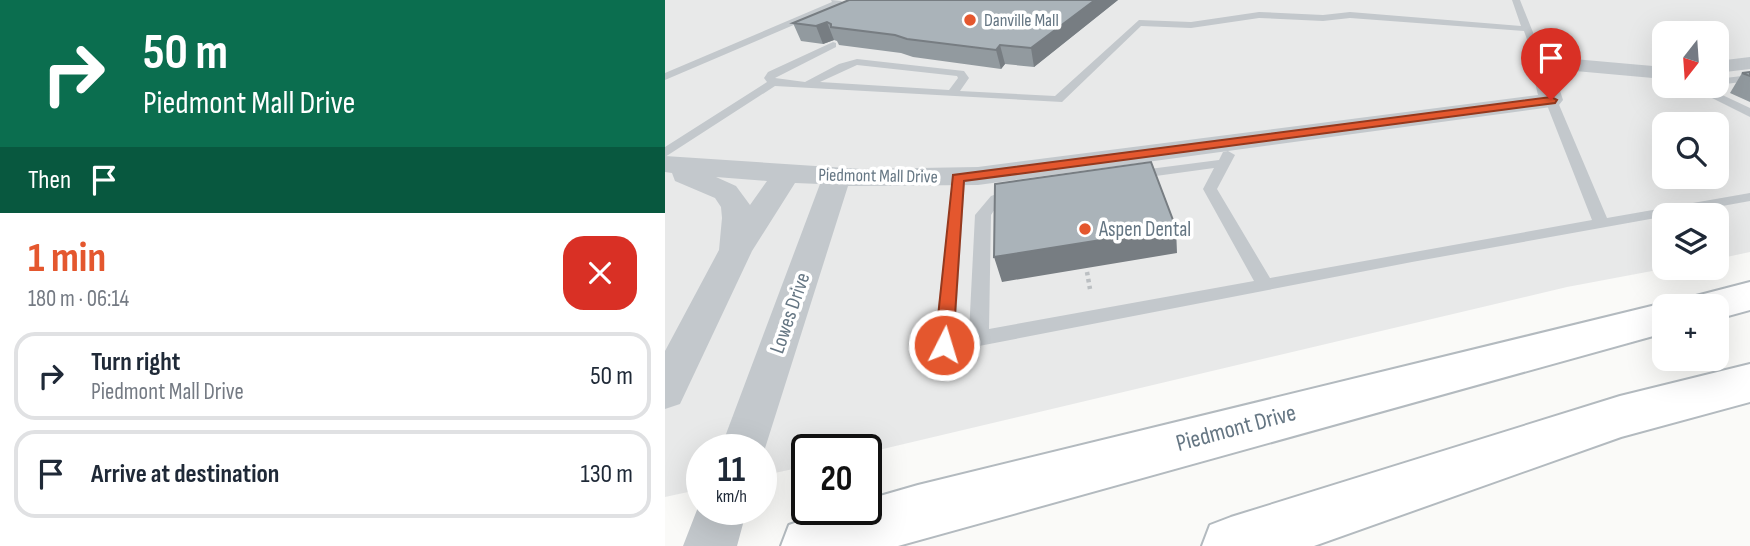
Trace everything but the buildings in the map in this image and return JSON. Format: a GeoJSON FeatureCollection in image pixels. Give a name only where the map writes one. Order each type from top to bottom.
{"type":"FeatureCollection","features":[{"type":"Feature","properties":{"kind":"main road"},"geometry":{"type":"LineString","coordinates":[[1729,301],[1750,296]]}},
{"type":"Feature","properties":{"kind":"main road","name":"Piedmont Drive"},"geometry":{"type":"LineString","coordinates":[[810,546],[932,509],[1652,321]]}},
{"type":"Feature","properties":{"kind":"main road"},"geometry":{"type":"LineString","coordinates":[[1231,546],[1620,417],[1750,383]]}},
{"type":"Feature","properties":{"kind":"street"},"geometry":{"type":"LineString","coordinates":[[1551,100],[1540,62],[1652,72]]}},
{"type":"Feature","properties":{"kind":"street"},"geometry":{"type":"LineString","coordinates":[[1729,66],[1750,63]]}},
{"type":"Feature","properties":{"kind":"street","name":"Piedmont Mall Drive"},"geometry":{"type":"LineString","coordinates":[[665,166],[837,176],[958,177],[1229,153],[1551,100]]}},
{"type":"Feature","properties":{"kind":"street"},"geometry":{"type":"LineString","coordinates":[[665,166],[714,185],[735,199],[740,216],[735,251]]}},
{"type":"Feature","properties":{"kind":"street"},"geometry":{"type":"LineString","coordinates":[[665,392],[735,251],[787,173]]}},
{"type":"Feature","properties":{"kind":"street","name":"Lowes Drive"},"geometry":{"type":"LineString","coordinates":[[748,434],[837,176]]}},
{"type":"Feature","properties":{"kind":"street"},"geometry":{"type":"LineString","coordinates":[[710,546],[717,525]]}},
{"type":"Feature","properties":{"kind":"lane"},"geometry":{"type":"LineString","coordinates":[[665,77],[835,4],[838,1],[835,0]]}},
{"type":"Feature","properties":{"kind":"lane"},"geometry":{"type":"LineString","coordinates":[[1516,0],[1540,62]]}},
{"type":"Feature","properties":{"kind":"lane"},"geometry":{"type":"LineString","coordinates":[[665,153],[773,83],[1058,100],[1139,23],[1191,25],[1263,14],[1319,18],[1350,15],[1527,29]]}},
{"type":"Feature","properties":{"kind":"lane"},"geometry":{"type":"LineString","coordinates":[[773,83],[769,78],[772,74],[833,45]]}},
{"type":"Feature","properties":{"kind":"lane"},"geometry":{"type":"LineString","coordinates":[[807,85],[843,66],[862,62],[960,73],[964,78],[953,93]]}},
{"type":"Feature","properties":{"kind":"lane"},"geometry":{"type":"LineString","coordinates":[[1729,81],[1750,78]]}},
{"type":"Feature","properties":{"kind":"lane"},"geometry":{"type":"LineString","coordinates":[[1720,98],[1750,113]]}},
{"type":"Feature","properties":{"kind":"lane"},"geometry":{"type":"LineString","coordinates":[[1551,100],[1601,223]]}},
{"type":"Feature","properties":{"kind":"lane"},"geometry":{"type":"LineString","coordinates":[[1117,177],[1229,153]]}},
{"type":"Feature","properties":{"kind":"lane"},"geometry":{"type":"LineString","coordinates":[[1229,153],[1210,189],[1265,284]]}},
{"type":"Feature","properties":{"kind":"lane"},"geometry":{"type":"LineString","coordinates":[[958,177],[944,345],[1750,197]]}},
{"type":"Feature","properties":{"kind":"lane"},"geometry":{"type":"LineString","coordinates":[[979,339],[984,212],[1002,196],[1028,190]]}},
{"type":"Feature","properties":{"kind":"shaded area","name":"Danville Mall"},"geometry":{"type":"Polygon","coordinates":[[[665,0],[1750,0],[1750,252],[1729,256],[1729,203],[1652,203],[1652,271],[1567,287],[882,449],[882,434],[791,434],[791,469],[777,473],[777,434],[686,434],[686,492],[665,497],[665,0]]]}},
{"type":"Feature","properties":{"kind":"place","name":"Danville Mall"},"geometry":{"type":"Point","coordinates":[970,20]}},
{"type":"Feature","properties":{"kind":"place","name":"Aspen Dental"},"geometry":{"type":"Point","coordinates":[1085,229]}},
{"type":"Feature","properties":{"kind":"route"},"geometry":{"type":"LineString","coordinates":[[944,345],[958,177],[1551,100]]}}]}
